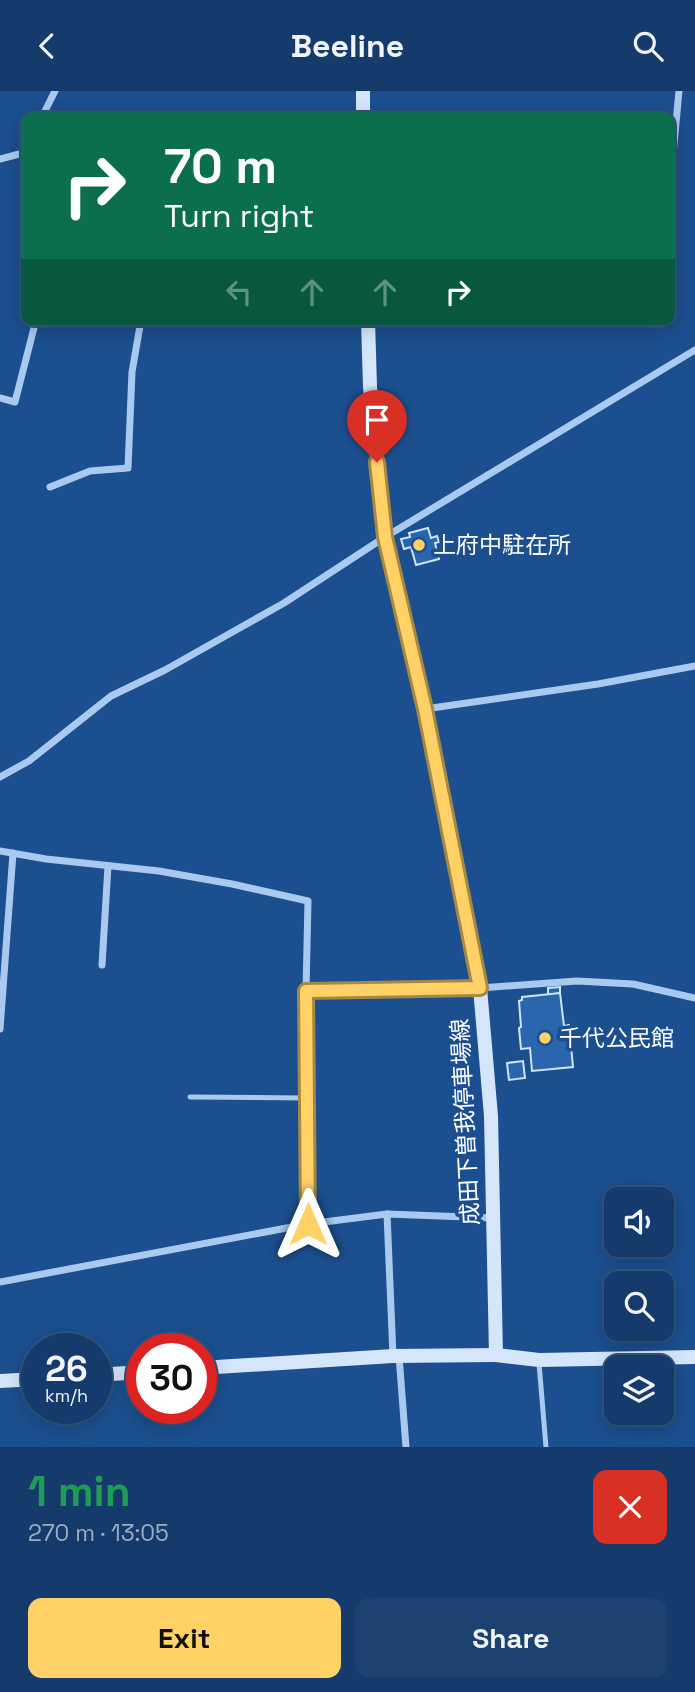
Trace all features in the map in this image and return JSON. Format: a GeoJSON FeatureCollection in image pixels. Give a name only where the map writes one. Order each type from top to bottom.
{"type":"FeatureCollection","features":[{"type":"Feature","properties":{"kind":"main road"},"geometry":{"type":"LineString","coordinates":[[363,91],[363,112]]}},
{"type":"Feature","properties":{"kind":"main road","name":"成田下曽我停車場線"},"geometry":{"type":"LineString","coordinates":[[368,326],[370,387],[385,537],[425,709],[480,988],[491,1116],[496,1355]]}},
{"type":"Feature","properties":{"kind":"main road"},"geometry":{"type":"LineString","coordinates":[[217,1367],[396,1356],[496,1355],[539,1360],[695,1357]]}},
{"type":"Feature","properties":{"kind":"main road"},"geometry":{"type":"LineString","coordinates":[[0,1381],[21,1379]]}},
{"type":"Feature","properties":{"kind":"street"},"geometry":{"type":"LineString","coordinates":[[44,112],[55,91]]}},
{"type":"Feature","properties":{"kind":"street"},"geometry":{"type":"LineString","coordinates":[[675,133],[679,91]]}},
{"type":"Feature","properties":{"kind":"street"},"geometry":{"type":"LineString","coordinates":[[0,159],[21,151]]}},
{"type":"Feature","properties":{"kind":"street"},"geometry":{"type":"LineString","coordinates":[[0,398],[15,402],[34,326]]}},
{"type":"Feature","properties":{"kind":"street"},"geometry":{"type":"LineString","coordinates":[[50,487],[90,471],[128,468],[132,372],[140,326]]}},
{"type":"Feature","properties":{"kind":"street"},"geometry":{"type":"LineString","coordinates":[[0,777],[29,761],[111,696],[165,670],[284,603],[385,537],[695,350]]}},
{"type":"Feature","properties":{"kind":"street"},"geometry":{"type":"LineString","coordinates":[[425,709],[598,684],[695,666]]}},
{"type":"Feature","properties":{"kind":"street"},"geometry":{"type":"LineString","coordinates":[[0,851],[159,871],[308,901],[308,1224]]}},
{"type":"Feature","properties":{"kind":"street"},"geometry":{"type":"LineString","coordinates":[[0,1029],[13,853]]}},
{"type":"Feature","properties":{"kind":"street"},"geometry":{"type":"LineString","coordinates":[[102,965],[108,866]]}},
{"type":"Feature","properties":{"kind":"street"},"geometry":{"type":"LineString","coordinates":[[306,991],[480,988],[577,981],[633,984],[695,998]]}},
{"type":"Feature","properties":{"kind":"street"},"geometry":{"type":"LineString","coordinates":[[0,1282],[308,1224],[387,1214],[493,1218]]}},
{"type":"Feature","properties":{"kind":"street"},"geometry":{"type":"LineString","coordinates":[[387,1214],[396,1356],[406,1447]]}},
{"type":"Feature","properties":{"kind":"lane"},"geometry":{"type":"LineString","coordinates":[[190,1097],[307,1098]]}},
{"type":"Feature","properties":{"kind":"lane"},"geometry":{"type":"LineString","coordinates":[[539,1360],[546,1447]]}},
{"type":"Feature","properties":{"kind":"building","name":"上府中駐在所"},"geometry":{"type":"Polygon","coordinates":[[[428,528],[431,538],[437,536],[439,542],[435,543],[439,559],[416,565],[411,547],[404,549],[401,539],[410,537],[409,533],[428,528]]]}},
{"type":"Feature","properties":{"kind":"building"},"geometry":{"type":"Polygon","coordinates":[[[560,987],[560,993],[548,995],[548,988],[560,987]]]}},
{"type":"Feature","properties":{"kind":"building","name":"千代公民館"},"geometry":{"type":"Polygon","coordinates":[[[560,993],[564,1026],[569,1025],[573,1067],[532,1071],[530,1048],[521,1049],[519,1001],[522,997],[560,993]]]}},
{"type":"Feature","properties":{"kind":"building"},"geometry":{"type":"Polygon","coordinates":[[[523,1061],[525,1078],[509,1080],[507,1063],[523,1061]]]}},
{"type":"Feature","properties":{"kind":"place","name":"上府中駐在所"},"geometry":{"type":"Point","coordinates":[419,545]}},
{"type":"Feature","properties":{"kind":"place","name":"千代公民館"},"geometry":{"type":"Point","coordinates":[545,1038]}},
{"type":"Feature","properties":{"kind":"route"},"geometry":{"type":"LineString","coordinates":[[308,1224],[306,991],[480,988],[425,709],[385,537],[377,462]]}}]}
